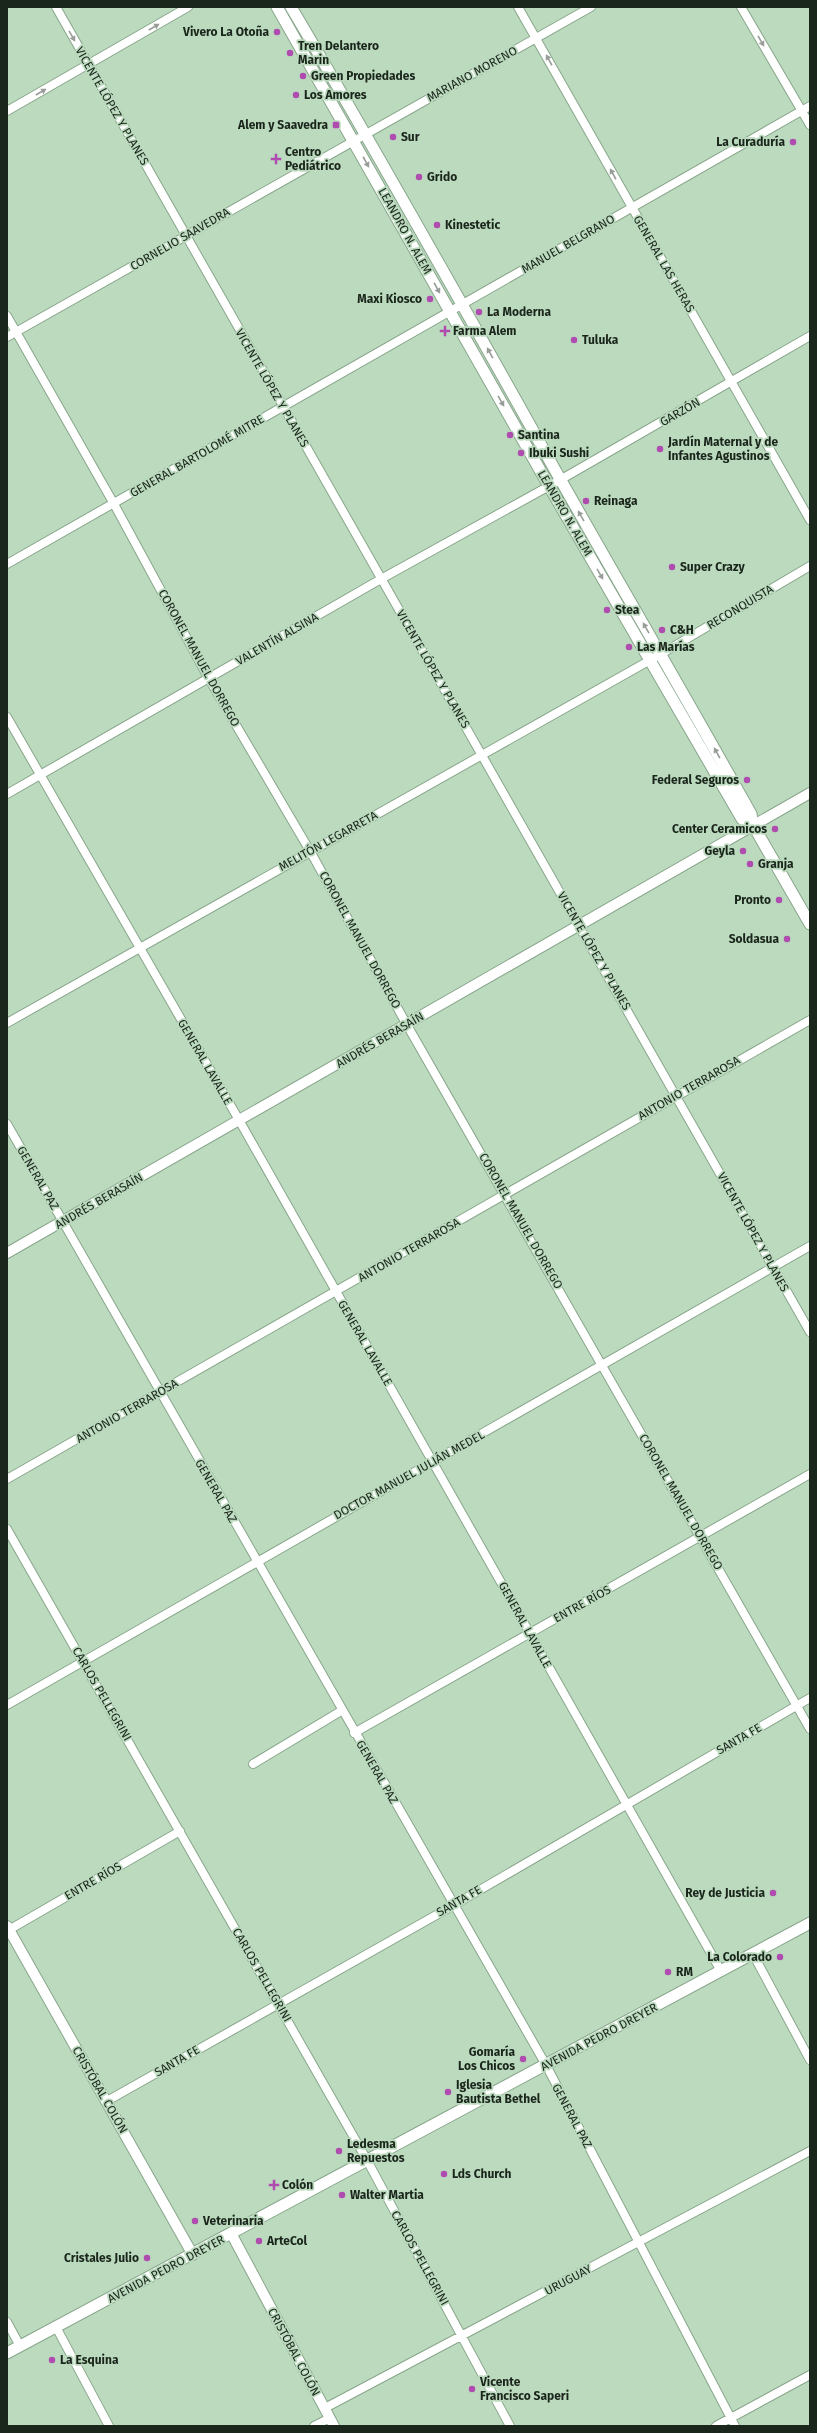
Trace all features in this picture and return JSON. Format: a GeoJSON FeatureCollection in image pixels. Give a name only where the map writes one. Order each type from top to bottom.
{"type":"FeatureCollection","features":[{"type":"Feature","properties":{"kind":"main road","name":"LEANDRO N. ALEM"},"geometry":{"type":"LineString","coordinates":[[277,7],[649,660],[742,819],[753,826]]}},
{"type":"Feature","properties":{"kind":"main road","name":"LEANDRO N. ALEM"},"geometry":{"type":"LineString","coordinates":[[292,7],[366,133],[560,480],[661,654],[751,814],[753,826],[810,924]]}},
{"type":"Feature","properties":{"kind":"main road","name":"AVENIDA PEDRO DREYER"},"geometry":{"type":"LineString","coordinates":[[7,2353],[232,2235],[810,1923]]}},
{"type":"Feature","properties":{"kind":"street","name":"VICENTE LÓPEZ Y PLANES"},"geometry":{"type":"LineString","coordinates":[[56,7],[810,1332]]}},
{"type":"Feature","properties":{"kind":"street"},"geometry":{"type":"LineString","coordinates":[[7,111],[188,7]]}},
{"type":"Feature","properties":{"kind":"street","name":"GENERAL LAS HERAS"},"geometry":{"type":"LineString","coordinates":[[518,7],[810,520]]}},
{"type":"Feature","properties":{"kind":"street","name":"MARIANO MORENO"},"geometry":{"type":"LineString","coordinates":[[354,140],[591,7]]}},
{"type":"Feature","properties":{"kind":"street"},"geometry":{"type":"LineString","coordinates":[[741,7],[810,125]]}},
{"type":"Feature","properties":{"kind":"street","name":"MANUEL BELGRANO"},"geometry":{"type":"LineString","coordinates":[[450,312],[810,106]]}},
{"type":"Feature","properties":{"kind":"street","name":"CORNELIO SAAVEDRA"},"geometry":{"type":"LineString","coordinates":[[7,337],[354,140]]}},
{"type":"Feature","properties":{"kind":"street","name":"GENERAL BARTOLOMÉ MITRE"},"geometry":{"type":"LineString","coordinates":[[7,564],[450,312]]}},
{"type":"Feature","properties":{"kind":"street","name":"CORONEL MANUEL DORREGO"},"geometry":{"type":"LineString","coordinates":[[7,316],[114,504],[209,679],[310,850],[407,1025],[506,1194],[810,1729]]}},
{"type":"Feature","properties":{"kind":"street","name":"GARZÓN"},"geometry":{"type":"LineString","coordinates":[[549,486],[810,336]]}},
{"type":"Feature","properties":{"kind":"street","name":"VALENTÍN ALSINA"},"geometry":{"type":"LineString","coordinates":[[7,794],[381,579],[549,486]]}},
{"type":"Feature","properties":{"kind":"street","name":"RECONQUISTA"},"geometry":{"type":"LineString","coordinates":[[649,660],[810,566]]}},
{"type":"Feature","properties":{"kind":"street","name":"MELITÓN LEGARRETA"},"geometry":{"type":"LineString","coordinates":[[7,1023],[310,850],[482,755],[649,660]]}},
{"type":"Feature","properties":{"kind":"street","name":"GENERAL LAVALLE"},"geometry":{"type":"LineString","coordinates":[[7,716],[138,948],[239,1120],[721,1971]]}},
{"type":"Feature","properties":{"kind":"street","name":"ANDRÉS BERASAÍN"},"geometry":{"type":"LineString","coordinates":[[7,1253],[810,793]]}},
{"type":"Feature","properties":{"kind":"street","name":"ANTONIO TERRAROSA"},"geometry":{"type":"LineString","coordinates":[[7,1479],[336,1292],[676,1095],[810,1020]]}},
{"type":"Feature","properties":{"kind":"street","name":"GENERAL PAZ"},"geometry":{"type":"LineString","coordinates":[[7,1124],[341,1711],[546,2065],[735,2426]]}},
{"type":"Feature","properties":{"kind":"street","name":"DOCTOR MANUEL JULIÁN MEDEL"},"geometry":{"type":"LineString","coordinates":[[7,1705],[810,1246]]}},
{"type":"Feature","properties":{"kind":"street","name":"ENTRE RÍOS"},"geometry":{"type":"LineString","coordinates":[[354,1733],[810,1474]]}},
{"type":"Feature","properties":{"kind":"street","name":"CARLOS PELLEGRINI"},"geometry":{"type":"LineString","coordinates":[[7,1529],[279,2003],[368,2162],[463,2336],[510,2426]]}},
{"type":"Feature","properties":{"kind":"street","name":"SANTA FE"},"geometry":{"type":"LineString","coordinates":[[107,2102],[454,1905],[810,1698]]}},
{"type":"Feature","properties":{"kind":"street"},"geometry":{"type":"LineString","coordinates":[[253,1764],[341,1711]]}},
{"type":"Feature","properties":{"kind":"street","name":"ENTRE RÍOS"},"geometry":{"type":"LineString","coordinates":[[8,1928],[180,1831]]}},
{"type":"Feature","properties":{"kind":"street","name":"CRISTÓBAL COLÓN"},"geometry":{"type":"LineString","coordinates":[[8,1928],[194,2255]]}},
{"type":"Feature","properties":{"kind":"street"},"geometry":{"type":"LineString","coordinates":[[754,1954],[810,2060]]}},
{"type":"Feature","properties":{"kind":"street","name":"URUGUAY"},"geometry":{"type":"LineString","coordinates":[[325,2408],[810,2151]]}},
{"type":"Feature","properties":{"kind":"street","name":"CRISTÓBAL COLÓN"},"geometry":{"type":"LineString","coordinates":[[232,2235],[332,2422]]}},
{"type":"Feature","properties":{"kind":"street"},"geometry":{"type":"LineString","coordinates":[[7,2322],[20,2346]]}},
{"type":"Feature","properties":{"kind":"street"},"geometry":{"type":"LineString","coordinates":[[56,2327],[108,2426]]}},
{"type":"Feature","properties":{"kind":"street"},"geometry":{"type":"LineString","coordinates":[[716,2426],[810,2375]]}},
{"type":"Feature","properties":{"kind":"street"},"geometry":{"type":"LineString","coordinates":[[314,2426],[332,2422]]}},
{"type":"Feature","properties":{"kind":"place","name":"Vivero La Otoña"},"geometry":{"type":"Point","coordinates":[277,32]}},
{"type":"Feature","properties":{"kind":"place","name":"Tren Delantero Marin"},"geometry":{"type":"Point","coordinates":[290,53]}},
{"type":"Feature","properties":{"kind":"place","name":"Green Propiedades"},"geometry":{"type":"Point","coordinates":[303,76]}},
{"type":"Feature","properties":{"kind":"place","name":"Los Amores"},"geometry":{"type":"Point","coordinates":[296,95]}},
{"type":"Feature","properties":{"kind":"place","name":"Alem y Saavedra"},"geometry":{"type":"Point","coordinates":[336,125]}},
{"type":"Feature","properties":{"kind":"place","name":"Sur"},"geometry":{"type":"Point","coordinates":[393,137]}},
{"type":"Feature","properties":{"kind":"place","name":"La Curaduría"},"geometry":{"type":"Point","coordinates":[793,142]}},
{"type":"Feature","properties":{"kind":"place","name":"Centro Pediátrico"},"geometry":{"type":"Point","coordinates":[276,159]}},
{"type":"Feature","properties":{"kind":"place","name":"Grido"},"geometry":{"type":"Point","coordinates":[419,177]}},
{"type":"Feature","properties":{"kind":"place","name":"Kinestetic"},"geometry":{"type":"Point","coordinates":[437,225]}},
{"type":"Feature","properties":{"kind":"place","name":"Maxi Kiosco"},"geometry":{"type":"Point","coordinates":[430,299]}},
{"type":"Feature","properties":{"kind":"place","name":"La Moderna"},"geometry":{"type":"Point","coordinates":[479,312]}},
{"type":"Feature","properties":{"kind":"place","name":"Farma Alem"},"geometry":{"type":"Point","coordinates":[445,331]}},
{"type":"Feature","properties":{"kind":"place","name":"Tuluka"},"geometry":{"type":"Point","coordinates":[574,340]}},
{"type":"Feature","properties":{"kind":"place","name":"Santina"},"geometry":{"type":"Point","coordinates":[510,435]}},
{"type":"Feature","properties":{"kind":"place","name":"Jardín Maternal y de Infantes Agustinos"},"geometry":{"type":"Point","coordinates":[660,449]}},
{"type":"Feature","properties":{"kind":"place","name":"Ibuki Sushi"},"geometry":{"type":"Point","coordinates":[521,453]}},
{"type":"Feature","properties":{"kind":"place","name":"Reinaga"},"geometry":{"type":"Point","coordinates":[586,501]}},
{"type":"Feature","properties":{"kind":"place","name":"Super Crazy"},"geometry":{"type":"Point","coordinates":[672,567]}},
{"type":"Feature","properties":{"kind":"place","name":"Stea"},"geometry":{"type":"Point","coordinates":[607,610]}},
{"type":"Feature","properties":{"kind":"place","name":"C&H"},"geometry":{"type":"Point","coordinates":[662,630]}},
{"type":"Feature","properties":{"kind":"place","name":"Las Marías"},"geometry":{"type":"Point","coordinates":[629,647]}},
{"type":"Feature","properties":{"kind":"place","name":"Federal Seguros"},"geometry":{"type":"Point","coordinates":[747,780]}},
{"type":"Feature","properties":{"kind":"place","name":"Center Ceramicos"},"geometry":{"type":"Point","coordinates":[775,829]}},
{"type":"Feature","properties":{"kind":"place","name":"Geyla"},"geometry":{"type":"Point","coordinates":[743,851]}},
{"type":"Feature","properties":{"kind":"place","name":"Granja"},"geometry":{"type":"Point","coordinates":[750,864]}},
{"type":"Feature","properties":{"kind":"place","name":"Pronto"},"geometry":{"type":"Point","coordinates":[779,900]}},
{"type":"Feature","properties":{"kind":"place","name":"Soldasua"},"geometry":{"type":"Point","coordinates":[787,939]}},
{"type":"Feature","properties":{"kind":"place","name":"Rey de Justicia"},"geometry":{"type":"Point","coordinates":[773,1893]}},
{"type":"Feature","properties":{"kind":"place","name":"La Colorado"},"geometry":{"type":"Point","coordinates":[780,1957]}},
{"type":"Feature","properties":{"kind":"place","name":"RM"},"geometry":{"type":"Point","coordinates":[668,1972]}},
{"type":"Feature","properties":{"kind":"place","name":"Gomaría Los Chicos"},"geometry":{"type":"Point","coordinates":[523,2059]}},
{"type":"Feature","properties":{"kind":"place","name":"Iglesia Bautista Bethel"},"geometry":{"type":"Point","coordinates":[448,2092]}},
{"type":"Feature","properties":{"kind":"place","name":"Ledesma Repuestos"},"geometry":{"type":"Point","coordinates":[339,2151]}},
{"type":"Feature","properties":{"kind":"place","name":"Lds Church"},"geometry":{"type":"Point","coordinates":[444,2174]}},
{"type":"Feature","properties":{"kind":"place","name":"Colón"},"geometry":{"type":"Point","coordinates":[274,2185]}},
{"type":"Feature","properties":{"kind":"place","name":"Walter Martia"},"geometry":{"type":"Point","coordinates":[342,2195]}},
{"type":"Feature","properties":{"kind":"place","name":"Veterinaria"},"geometry":{"type":"Point","coordinates":[195,2221]}},
{"type":"Feature","properties":{"kind":"place","name":"ArteCol"},"geometry":{"type":"Point","coordinates":[259,2241]}},
{"type":"Feature","properties":{"kind":"place","name":"Cristales Julio"},"geometry":{"type":"Point","coordinates":[147,2258]}},
{"type":"Feature","properties":{"kind":"place","name":"La Esquina"},"geometry":{"type":"Point","coordinates":[52,2360]}},
{"type":"Feature","properties":{"kind":"place","name":"Vicente Francisco Saperi"},"geometry":{"type":"Point","coordinates":[472,2389]}}]}
